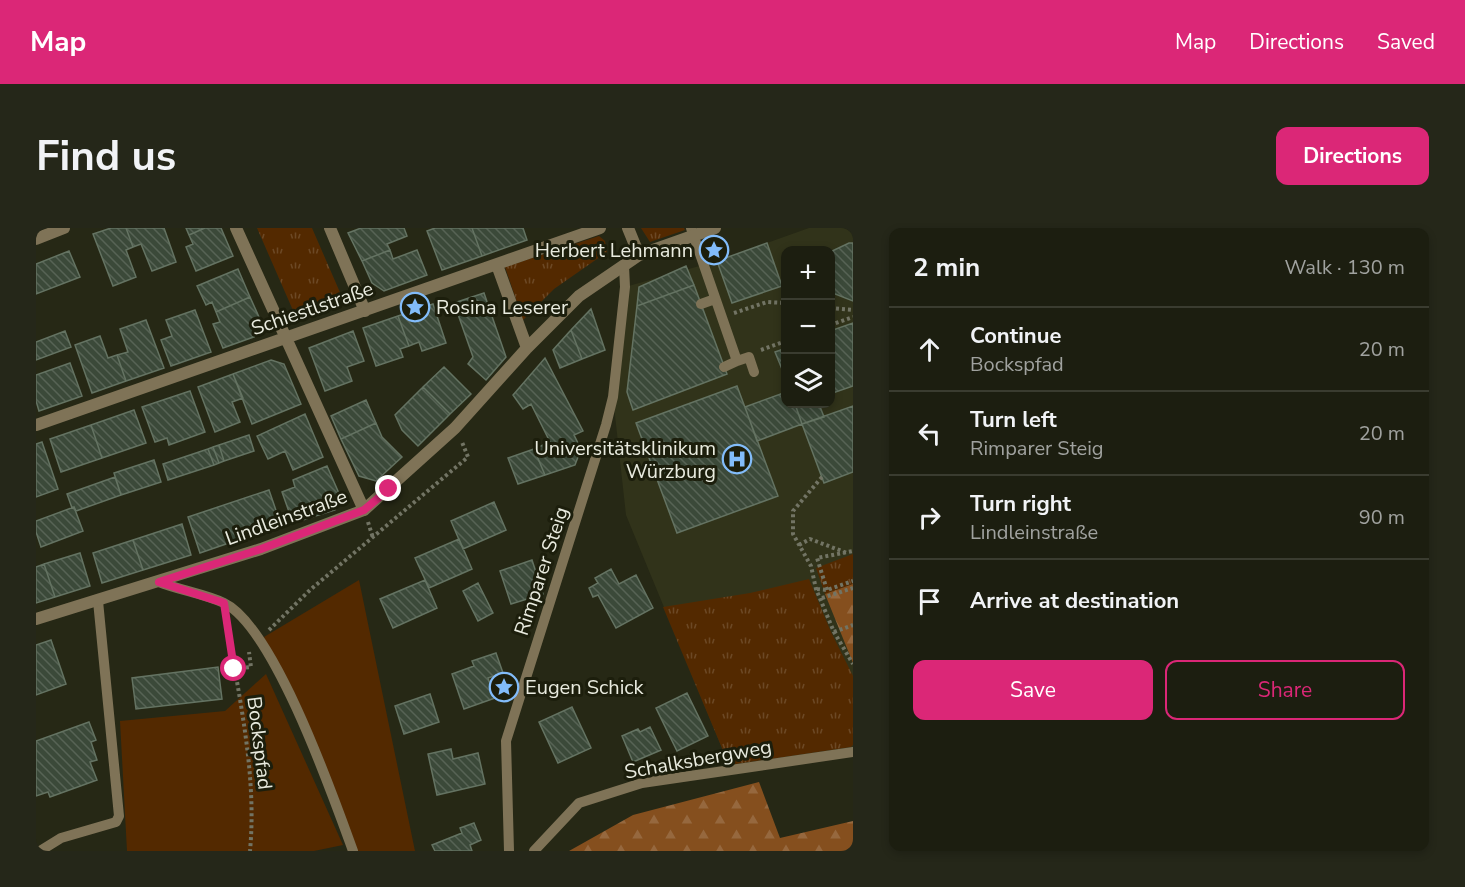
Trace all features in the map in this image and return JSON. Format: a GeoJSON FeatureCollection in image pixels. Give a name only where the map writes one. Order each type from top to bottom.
{"type":"FeatureCollection","features":[{"type":"Feature","properties":{"kind":"street"},"geometry":{"type":"LineString","coordinates":[[36,239],[64,228]]}},
{"type":"Feature","properties":{"kind":"street"},"geometry":{"type":"LineString","coordinates":[[236,228],[364,510]]}},
{"type":"Feature","properties":{"kind":"street"},"geometry":{"type":"LineString","coordinates":[[330,228],[365,311]]}},
{"type":"Feature","properties":{"kind":"street","name":"Schiestlstraße"},"geometry":{"type":"LineString","coordinates":[[36,425],[600,228]]}},
{"type":"Feature","properties":{"kind":"street"},"geometry":{"type":"LineString","coordinates":[[628,228],[639,255]]}},
{"type":"Feature","properties":{"kind":"street","name":"Lindleinstraße"},"geometry":{"type":"LineString","coordinates":[[36,619],[261,549],[364,510],[455,428],[527,348],[579,296],[639,255],[693,232],[715,228]]}},
{"type":"Feature","properties":{"kind":"street"},"geometry":{"type":"LineString","coordinates":[[497,265],[527,348]]}},
{"type":"Feature","properties":{"kind":"lane"},"geometry":{"type":"LineString","coordinates":[[693,232],[737,361]]}},
{"type":"Feature","properties":{"kind":"lane","name":"Rimparer Steig"},"geometry":{"type":"LineString","coordinates":[[509,851],[506,741],[613,397],[625,287],[624,266]]}},
{"type":"Feature","properties":{"kind":"lane"},"geometry":{"type":"LineString","coordinates":[[701,304],[715,299]]}},
{"type":"Feature","properties":{"kind":"lane"},"geometry":{"type":"LineString","coordinates":[[724,367],[749,357],[754,372]]}},
{"type":"Feature","properties":{"kind":"lane"},"geometry":{"type":"LineString","coordinates":[[159,582],[224,603],[243,617],[260,639],[315,750],[353,851]]}},
{"type":"Feature","properties":{"kind":"lane"},"geometry":{"type":"LineString","coordinates":[[40,851],[61,838],[116,822],[119,816],[98,601]]}},
{"type":"Feature","properties":{"kind":"lane","name":"Schalksbergweg"},"geometry":{"type":"LineString","coordinates":[[534,851],[579,803],[642,783],[853,752]]}},
{"type":"Feature","properties":{"kind":"path"},"geometry":{"type":"LineString","coordinates":[[736,312],[767,302],[781,303]]}},
{"type":"Feature","properties":{"kind":"path"},"geometry":{"type":"LineString","coordinates":[[835,308],[853,310]]}},
{"type":"Feature","properties":{"kind":"path"},"geometry":{"type":"LineString","coordinates":[[835,324],[853,317]]}},
{"type":"Feature","properties":{"kind":"path"},"geometry":{"type":"LineString","coordinates":[[758,351],[781,343]]}},
{"type":"Feature","properties":{"kind":"path"},"geometry":{"type":"LineString","coordinates":[[260,639],[310,590],[468,457],[455,428]]}},
{"type":"Feature","properties":{"kind":"path"},"geometry":{"type":"LineString","coordinates":[[822,477],[793,511],[793,534],[811,566],[816,589],[822,598],[834,632],[853,664]]}},
{"type":"Feature","properties":{"kind":"path"},"geometry":{"type":"LineString","coordinates":[[799,545],[810,539],[848,554]]}},
{"type":"Feature","properties":{"kind":"path"},"geometry":{"type":"LineString","coordinates":[[827,590],[817,558],[848,554],[853,551]]}},
{"type":"Feature","properties":{"kind":"path"},"geometry":{"type":"LineString","coordinates":[[816,589],[827,590],[853,581]]}},
{"type":"Feature","properties":{"kind":"path"},"geometry":{"type":"LineString","coordinates":[[822,598],[853,588]]}},
{"type":"Feature","properties":{"kind":"path","name":"Bockspfad"},"geometry":{"type":"LineString","coordinates":[[224,603],[246,741],[252,804],[250,851]]}},
{"type":"Feature","properties":{"kind":"path"},"geometry":{"type":"LineString","coordinates":[[834,632],[853,625]]}},
{"type":"Feature","properties":{"kind":"path"},"geometry":{"type":"LineString","coordinates":[[234,669],[251,667],[250,660]]}},
{"type":"Feature","properties":{"kind":"shaded area","name":"Universitätsklinikum Würzburg"},"geometry":{"type":"Polygon","coordinates":[[[809,228],[853,228],[853,747],[729,765],[626,515],[613,397],[625,287],[717,261],[809,228]]]}},
{"type":"Feature","properties":{"kind":"green space"},"geometry":{"type":"Polygon","coordinates":[[[257,228],[312,228],[342,297],[339,304],[303,318],[295,315],[257,228]]]}},
{"type":"Feature","properties":{"kind":"green space"},"geometry":{"type":"Polygon","coordinates":[[[641,228],[684,228],[685,230],[650,242],[641,228]]]}},
{"type":"Feature","properties":{"kind":"green space"},"geometry":{"type":"Polygon","coordinates":[[[599,236],[605,241],[607,252],[554,289],[523,320],[505,267],[599,236]]]}},
{"type":"Feature","properties":{"kind":"green space"},"geometry":{"type":"Polygon","coordinates":[[[853,554],[853,584],[825,594],[816,568],[853,554]]]}},
{"type":"Feature","properties":{"kind":"green space"},"geometry":{"type":"Polygon","coordinates":[[[809,579],[831,632],[853,676],[853,745],[729,765],[663,607],[750,593],[809,579]]]}},
{"type":"Feature","properties":{"kind":"green space"},"geometry":{"type":"Polygon","coordinates":[[[359,580],[415,851],[356,851],[264,637],[359,580]]]}},
{"type":"Feature","properties":{"kind":"green space"},"geometry":{"type":"Polygon","coordinates":[[[853,584],[853,663],[825,594],[853,584]]]}},
{"type":"Feature","properties":{"kind":"green space"},"geometry":{"type":"Polygon","coordinates":[[[266,674],[343,845],[314,851],[127,851],[120,721],[225,711],[266,674]]]}},
{"type":"Feature","properties":{"kind":"green space"},"geometry":{"type":"Polygon","coordinates":[[[759,782],[780,838],[853,821],[853,851],[569,851],[633,815],[759,782]]]}},
{"type":"Feature","properties":{"kind":"building"},"geometry":{"type":"Polygon","coordinates":[[[111,228],[126,228],[133,247],[126,250],[136,277],[113,286],[93,234],[111,228]]]}},
{"type":"Feature","properties":{"kind":"building"},"geometry":{"type":"Polygon","coordinates":[[[126,228],[164,228],[176,262],[152,271],[141,244],[133,247],[126,228]]]}},
{"type":"Feature","properties":{"kind":"building"},"geometry":{"type":"Polygon","coordinates":[[[186,228],[205,228],[189,235],[186,228]]]}},
{"type":"Feature","properties":{"kind":"building"},"geometry":{"type":"Polygon","coordinates":[[[205,228],[221,228],[233,256],[196,271],[186,247],[193,244],[189,235],[205,228]]]}},
{"type":"Feature","properties":{"kind":"building"},"geometry":{"type":"Polygon","coordinates":[[[361,228],[404,228],[407,236],[387,244],[390,250],[362,261],[348,233],[361,228]]]}},
{"type":"Feature","properties":{"kind":"building"},"geometry":{"type":"Polygon","coordinates":[[[435,228],[472,228],[482,256],[442,270],[427,231],[435,228]]]}},
{"type":"Feature","properties":{"kind":"building"},"geometry":{"type":"Polygon","coordinates":[[[472,228],[523,228],[527,240],[482,256],[472,228]]]}},
{"type":"Feature","properties":{"kind":"building"},"geometry":{"type":"Polygon","coordinates":[[[767,243],[781,286],[732,303],[717,261],[767,243]]]}},
{"type":"Feature","properties":{"kind":"building"},"geometry":{"type":"Polygon","coordinates":[[[853,243],[853,301],[835,294],[835,250],[853,243]]]}},
{"type":"Feature","properties":{"kind":"building"},"geometry":{"type":"Polygon","coordinates":[[[390,250],[393,259],[417,250],[427,275],[384,291],[372,283],[362,261],[390,250]]]}},
{"type":"Feature","properties":{"kind":"building"},"geometry":{"type":"Polygon","coordinates":[[[69,251],[80,277],[36,294],[36,264],[69,251]]]}},
{"type":"Feature","properties":{"kind":"building"},"geometry":{"type":"Polygon","coordinates":[[[686,266],[694,285],[637,306],[639,287],[686,266]]]}},
{"type":"Feature","properties":{"kind":"building"},"geometry":{"type":"Polygon","coordinates":[[[238,269],[250,297],[216,312],[212,302],[206,305],[197,286],[238,269]]]}},
{"type":"Feature","properties":{"kind":"building"},"geometry":{"type":"Polygon","coordinates":[[[694,285],[727,374],[633,410],[627,392],[637,306],[694,285]]]}},
{"type":"Feature","properties":{"kind":"building"},"geometry":{"type":"Polygon","coordinates":[[[484,293],[506,357],[486,380],[468,364],[473,357],[454,303],[484,293]]]}},
{"type":"Feature","properties":{"kind":"building"},"geometry":{"type":"Polygon","coordinates":[[[250,297],[263,326],[259,335],[223,348],[213,324],[220,322],[216,312],[250,297]]]}},
{"type":"Feature","properties":{"kind":"building"},"geometry":{"type":"Polygon","coordinates":[[[433,304],[446,343],[422,351],[419,342],[409,346],[398,316],[433,304]]]}},
{"type":"Feature","properties":{"kind":"building"},"geometry":{"type":"Polygon","coordinates":[[[591,309],[605,350],[582,359],[571,330],[591,309]]]}},
{"type":"Feature","properties":{"kind":"building"},"geometry":{"type":"Polygon","coordinates":[[[195,310],[211,352],[171,366],[161,340],[172,336],[166,320],[195,310]]]}},
{"type":"Feature","properties":{"kind":"building"},"geometry":{"type":"Polygon","coordinates":[[[398,316],[409,346],[400,349],[403,357],[376,366],[363,328],[398,316]]]}},
{"type":"Feature","properties":{"kind":"building"},"geometry":{"type":"Polygon","coordinates":[[[146,320],[164,368],[126,381],[117,355],[128,352],[120,329],[146,320]]]}},
{"type":"Feature","properties":{"kind":"building"},"geometry":{"type":"Polygon","coordinates":[[[853,323],[853,386],[835,392],[835,354],[835,329],[853,323]]]}},
{"type":"Feature","properties":{"kind":"building"},"geometry":{"type":"Polygon","coordinates":[[[571,330],[582,359],[560,368],[553,350],[571,330]]]}},
{"type":"Feature","properties":{"kind":"building"},"geometry":{"type":"Polygon","coordinates":[[[65,331],[71,347],[36,360],[36,342],[65,331]]]}},
{"type":"Feature","properties":{"kind":"building"},"geometry":{"type":"Polygon","coordinates":[[[353,331],[364,361],[347,367],[352,381],[325,391],[309,348],[353,331]]]}},
{"type":"Feature","properties":{"kind":"building"},"geometry":{"type":"Polygon","coordinates":[[[100,336],[108,358],[117,355],[126,381],[92,393],[75,345],[100,336]]]}},
{"type":"Feature","properties":{"kind":"building"},"geometry":{"type":"Polygon","coordinates":[[[781,350],[781,367],[775,352],[781,350]]]}},
{"type":"Feature","properties":{"kind":"building"},"geometry":{"type":"Polygon","coordinates":[[[545,358],[583,431],[574,435],[581,449],[575,465],[545,475],[534,449],[550,442],[531,404],[523,409],[513,395],[545,358]]]}},
{"type":"Feature","properties":{"kind":"building"},"geometry":{"type":"Polygon","coordinates":[[[271,360],[284,364],[301,404],[252,424],[233,374],[271,360]]]}},
{"type":"Feature","properties":{"kind":"building"},"geometry":{"type":"Polygon","coordinates":[[[70,363],[82,396],[39,411],[36,401],[36,375],[70,363]]]}},
{"type":"Feature","properties":{"kind":"building"},"geometry":{"type":"Polygon","coordinates":[[[444,367],[471,394],[450,414],[423,387],[444,367]]]}},
{"type":"Feature","properties":{"kind":"building"},"geometry":{"type":"Polygon","coordinates":[[[233,374],[243,398],[232,402],[240,422],[215,432],[198,387],[233,374]]]}},
{"type":"Feature","properties":{"kind":"building"},"geometry":{"type":"Polygon","coordinates":[[[737,386],[778,496],[677,533],[636,423],[737,386]]]}},
{"type":"Feature","properties":{"kind":"building"},"geometry":{"type":"Polygon","coordinates":[[[423,387],[450,414],[418,446],[402,430],[395,415],[423,387]]]}},
{"type":"Feature","properties":{"kind":"building"},"geometry":{"type":"Polygon","coordinates":[[[190,391],[205,432],[169,445],[167,438],[155,442],[142,407],[190,391]]]}},
{"type":"Feature","properties":{"kind":"building"},"geometry":{"type":"Polygon","coordinates":[[[781,394],[781,408],[796,408],[802,424],[757,441],[745,407],[781,394]]]}},
{"type":"Feature","properties":{"kind":"building"},"geometry":{"type":"Polygon","coordinates":[[[366,400],[376,423],[341,439],[331,416],[366,400]]]}},
{"type":"Feature","properties":{"kind":"building"},"geometry":{"type":"Polygon","coordinates":[[[853,406],[853,472],[824,483],[802,424],[853,406]]]}},
{"type":"Feature","properties":{"kind":"building"},"geometry":{"type":"Polygon","coordinates":[[[796,408],[821,408],[824,417],[802,424],[796,408]]]}},
{"type":"Feature","properties":{"kind":"building"},"geometry":{"type":"Polygon","coordinates":[[[134,410],[146,443],[102,458],[91,425],[134,410]]]}},
{"type":"Feature","properties":{"kind":"building"},"geometry":{"type":"Polygon","coordinates":[[[305,414],[323,457],[293,470],[285,451],[268,459],[257,436],[305,414]]]}},
{"type":"Feature","properties":{"kind":"building"},"geometry":{"type":"Polygon","coordinates":[[[376,423],[382,437],[402,457],[376,481],[359,476],[341,439],[376,423]]]}},
{"type":"Feature","properties":{"kind":"building"},"geometry":{"type":"Polygon","coordinates":[[[91,425],[102,458],[61,472],[50,439],[91,425]]]}},
{"type":"Feature","properties":{"kind":"building"},"geometry":{"type":"Polygon","coordinates":[[[249,435],[254,451],[224,461],[219,445],[249,435]]]}},
{"type":"Feature","properties":{"kind":"building"},"geometry":{"type":"Polygon","coordinates":[[[42,442],[58,489],[36,497],[36,444],[42,442]]]}},
{"type":"Feature","properties":{"kind":"building"},"geometry":{"type":"Polygon","coordinates":[[[219,445],[224,461],[219,463],[213,447],[219,445]]]}},
{"type":"Feature","properties":{"kind":"building"},"geometry":{"type":"Polygon","coordinates":[[[213,447],[219,463],[214,465],[208,449],[213,447]]]}},
{"type":"Feature","properties":{"kind":"building"},"geometry":{"type":"Polygon","coordinates":[[[208,449],[214,465],[168,480],[163,464],[208,449]]]}},
{"type":"Feature","properties":{"kind":"building"},"geometry":{"type":"Polygon","coordinates":[[[534,449],[545,475],[518,484],[508,458],[534,449]]]}},
{"type":"Feature","properties":{"kind":"building"},"geometry":{"type":"Polygon","coordinates":[[[154,460],[161,482],[121,495],[114,473],[154,460]]]}},
{"type":"Feature","properties":{"kind":"building"},"geometry":{"type":"Polygon","coordinates":[[[327,466],[341,498],[335,510],[293,523],[282,492],[295,487],[293,480],[327,466]]]}},
{"type":"Feature","properties":{"kind":"building"},"geometry":{"type":"Polygon","coordinates":[[[115,477],[121,495],[76,511],[74,507],[72,508],[67,494],[115,477]]]}},
{"type":"Feature","properties":{"kind":"building"},"geometry":{"type":"Polygon","coordinates":[[[269,490],[281,525],[200,553],[188,517],[269,490]]]}},
{"type":"Feature","properties":{"kind":"building"},"geometry":{"type":"Polygon","coordinates":[[[494,502],[506,530],[463,549],[451,521],[494,502]]]}},
{"type":"Feature","properties":{"kind":"building"},"geometry":{"type":"Polygon","coordinates":[[[74,507],[83,531],[41,547],[36,532],[36,521],[74,507]]]}},
{"type":"Feature","properties":{"kind":"building"},"geometry":{"type":"Polygon","coordinates":[[[182,524],[191,555],[143,570],[133,540],[182,524]]]}},
{"type":"Feature","properties":{"kind":"building"},"geometry":{"type":"Polygon","coordinates":[[[459,539],[472,569],[429,588],[415,558],[459,539]]]}},
{"type":"Feature","properties":{"kind":"building"},"geometry":{"type":"Polygon","coordinates":[[[133,540],[143,570],[102,583],[93,553],[133,540]]]}},
{"type":"Feature","properties":{"kind":"building"},"geometry":{"type":"Polygon","coordinates":[[[80,553],[90,586],[55,597],[44,564],[80,553]]]}},
{"type":"Feature","properties":{"kind":"building"},"geometry":{"type":"Polygon","coordinates":[[[532,560],[543,594],[511,604],[500,571],[532,560]]]}},
{"type":"Feature","properties":{"kind":"building"},"geometry":{"type":"Polygon","coordinates":[[[44,564],[55,597],[36,603],[36,567],[44,564]]]}},
{"type":"Feature","properties":{"kind":"building"},"geometry":{"type":"Polygon","coordinates":[[[611,569],[619,584],[636,575],[653,608],[616,628],[598,595],[593,597],[589,588],[598,583],[595,578],[611,569]]]}},
{"type":"Feature","properties":{"kind":"building"},"geometry":{"type":"Polygon","coordinates":[[[425,580],[437,608],[393,628],[380,599],[425,580]]]}},
{"type":"Feature","properties":{"kind":"building"},"geometry":{"type":"Polygon","coordinates":[[[478,583],[493,613],[478,621],[463,591],[478,583]]]}},
{"type":"Feature","properties":{"kind":"building"},"geometry":{"type":"Polygon","coordinates":[[[51,640],[66,684],[36,695],[36,645],[51,640]]]}},
{"type":"Feature","properties":{"kind":"building"},"geometry":{"type":"Polygon","coordinates":[[[496,653],[503,673],[488,678],[495,698],[464,709],[452,674],[474,666],[472,661],[496,653]]]}},
{"type":"Feature","properties":{"kind":"building"},"geometry":{"type":"Polygon","coordinates":[[[218,667],[222,699],[136,709],[132,678],[218,667]]]}},
{"type":"Feature","properties":{"kind":"building"},"geometry":{"type":"Polygon","coordinates":[[[687,693],[708,736],[677,751],[656,708],[687,693]]]}},
{"type":"Feature","properties":{"kind":"building"},"geometry":{"type":"Polygon","coordinates":[[[430,694],[439,722],[404,734],[395,706],[430,694]]]}},
{"type":"Feature","properties":{"kind":"building"},"geometry":{"type":"Polygon","coordinates":[[[572,707],[591,748],[558,763],[539,722],[572,707]]]}},
{"type":"Feature","properties":{"kind":"building"},"geometry":{"type":"Polygon","coordinates":[[[89,722],[96,740],[91,742],[97,760],[90,762],[97,780],[50,797],[48,792],[36,796],[36,741],[89,722]]]}},
{"type":"Feature","properties":{"kind":"building"},"geometry":{"type":"Polygon","coordinates":[[[650,727],[661,750],[633,762],[622,736],[650,727]]]}},
{"type":"Feature","properties":{"kind":"building"},"geometry":{"type":"Polygon","coordinates":[[[451,749],[453,759],[478,753],[485,784],[437,795],[428,754],[451,749]]]}},
{"type":"Feature","properties":{"kind":"building"},"geometry":{"type":"Polygon","coordinates":[[[474,823],[481,840],[470,845],[472,851],[435,851],[432,845],[462,833],[460,828],[474,823]]]}},
{"type":"Feature","properties":{"kind":"place","name":"Herbert Lehmann"},"geometry":{"type":"Point","coordinates":[714,250]}},
{"type":"Feature","properties":{"kind":"place","name":"Rosina Leserer"},"geometry":{"type":"Point","coordinates":[415,307]}},
{"type":"Feature","properties":{"kind":"place","name":"Universitätsklinikum Würzburg"},"geometry":{"type":"Point","coordinates":[737,459]}},
{"type":"Feature","properties":{"kind":"place","name":"Eugen Schick"},"geometry":{"type":"Point","coordinates":[504,687]}},
{"type":"Feature","properties":{"kind":"route"},"geometry":{"type":"LineString","coordinates":[[234,669],[224,603],[185,593],[159,582],[261,549],[364,510],[389,489]]}}]}
